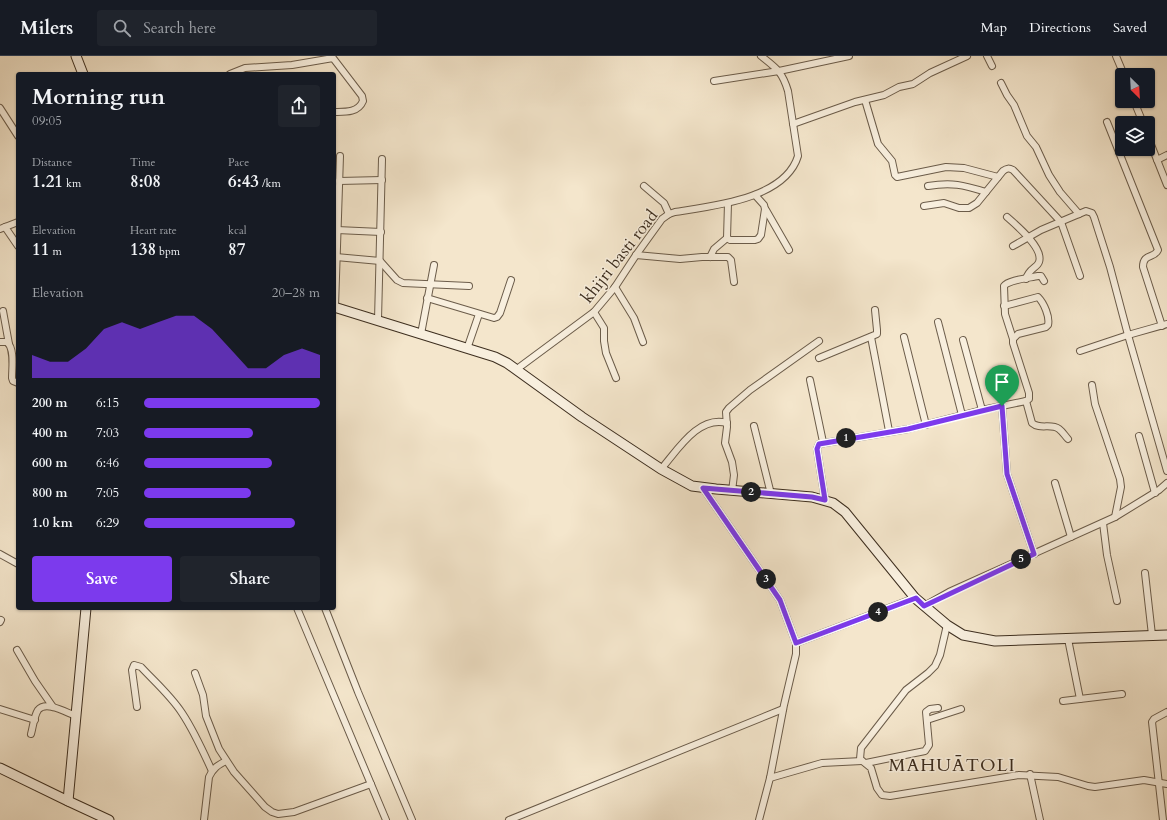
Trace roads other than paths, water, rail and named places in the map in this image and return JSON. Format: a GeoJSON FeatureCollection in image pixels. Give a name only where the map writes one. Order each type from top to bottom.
{"type":"FeatureCollection","features":[{"type":"Feature","properties":{"kind":"main road"},"geometry":{"type":"LineString","coordinates":[[76,56],[82,72]]}},
{"type":"Feature","properties":{"kind":"main road"},"geometry":{"type":"LineString","coordinates":[[336,308],[495,358],[518,369],[582,417],[661,469],[692,486],[732,491],[812,497],[833,503],[845,512],[916,598],[947,625],[963,635],[995,641],[1167,635]]}},
{"type":"Feature","properties":{"kind":"main road"},"geometry":{"type":"LineString","coordinates":[[68,801],[86,610]]}},
{"type":"Feature","properties":{"kind":"main road"},"geometry":{"type":"LineString","coordinates":[[0,768],[109,820]]}},
{"type":"Feature","properties":{"kind":"street","name":"khijri basti road"},"geometry":{"type":"LineString","coordinates":[[518,369],[594,312],[615,287],[662,219],[668,214],[728,203],[755,195],[785,177],[795,166],[798,156],[788,91],[785,81],[780,71],[761,56]]}},
{"type":"Feature","properties":{"kind":"street"},"geometry":{"type":"LineString","coordinates":[[714,81],[780,71],[849,56]]}},
{"type":"Feature","properties":{"kind":"street"},"geometry":{"type":"LineString","coordinates":[[793,124],[855,102],[884,95],[899,87],[913,84],[930,73],[967,56]]}},
{"type":"Feature","properties":{"kind":"street"},"geometry":{"type":"LineString","coordinates":[[987,56],[992,66]]}},
{"type":"Feature","properties":{"kind":"street"},"geometry":{"type":"LineString","coordinates":[[1116,56],[1121,68]]}},
{"type":"Feature","properties":{"kind":"street"},"geometry":{"type":"LineString","coordinates":[[235,72],[245,68],[292,65],[333,58],[362,96],[363,101],[360,106],[353,110],[336,112]]}},
{"type":"Feature","properties":{"kind":"street"},"geometry":{"type":"LineString","coordinates":[[1001,83],[1014,105],[1027,136],[1036,147],[1049,175],[1060,192],[1079,214]]}},
{"type":"Feature","properties":{"kind":"street"},"geometry":{"type":"LineString","coordinates":[[865,100],[878,144],[892,161],[895,175],[897,177],[954,166],[998,177]]}},
{"type":"Feature","properties":{"kind":"street"},"geometry":{"type":"LineString","coordinates":[[0,108],[16,133]]}},
{"type":"Feature","properties":{"kind":"street"},"geometry":{"type":"LineString","coordinates":[[1080,351],[1128,335],[1165,325],[1143,267],[1143,262],[1146,258],[1157,253],[1158,250],[1107,122]]}},
{"type":"Feature","properties":{"kind":"street"},"geometry":{"type":"LineString","coordinates":[[1155,155],[1167,185]]}},
{"type":"Feature","properties":{"kind":"street"},"geometry":{"type":"LineString","coordinates":[[1157,160],[1167,155]]}},
{"type":"Feature","properties":{"kind":"street"},"geometry":{"type":"LineString","coordinates":[[340,156],[336,257],[380,261],[398,280],[403,283],[469,286]]}},
{"type":"Feature","properties":{"kind":"street"},"geometry":{"type":"LineString","coordinates":[[378,320],[382,160]]}},
{"type":"Feature","properties":{"kind":"street"},"geometry":{"type":"LineString","coordinates":[[924,206],[944,203],[960,208],[969,208],[977,203],[1006,168],[1010,168],[1014,170],[1061,222],[1080,276]]}},
{"type":"Feature","properties":{"kind":"street"},"geometry":{"type":"LineString","coordinates":[[339,181],[382,180]]}},
{"type":"Feature","properties":{"kind":"street"},"geometry":{"type":"LineString","coordinates":[[928,186],[945,183],[955,184],[986,192]]}},
{"type":"Feature","properties":{"kind":"street"},"geometry":{"type":"LineString","coordinates":[[644,186],[664,204],[668,214]]}},
{"type":"Feature","properties":{"kind":"street"},"geometry":{"type":"LineString","coordinates":[[755,195],[764,205],[790,250]]}},
{"type":"Feature","properties":{"kind":"street"},"geometry":{"type":"LineString","coordinates":[[710,257],[714,250],[727,238],[728,203]]}},
{"type":"Feature","properties":{"kind":"street"},"geometry":{"type":"LineString","coordinates":[[727,238],[730,240],[758,239],[761,235],[766,210]]}},
{"type":"Feature","properties":{"kind":"street"},"geometry":{"type":"LineString","coordinates":[[1012,246],[1079,214],[1089,211],[1094,217],[1110,267],[1167,471]]}},
{"type":"Feature","properties":{"kind":"street"},"geometry":{"type":"LineString","coordinates":[[1008,217],[1029,237],[1038,253],[1040,261],[1030,271],[1026,279]]}},
{"type":"Feature","properties":{"kind":"street"},"geometry":{"type":"LineString","coordinates":[[16,223],[3,228],[16,244]]}},
{"type":"Feature","properties":{"kind":"street"},"geometry":{"type":"LineString","coordinates":[[337,230],[381,232]]}},
{"type":"Feature","properties":{"kind":"street"},"geometry":{"type":"LineString","coordinates":[[636,255],[680,259],[710,257],[730,258],[734,282]]}},
{"type":"Feature","properties":{"kind":"street"},"geometry":{"type":"LineString","coordinates":[[420,334],[434,264]]}},
{"type":"Feature","properties":{"kind":"street"},"geometry":{"type":"LineString","coordinates":[[825,500],[817,449],[817,446],[823,442],[926,425],[982,410],[1026,401],[1029,399],[1029,393],[1013,343],[1004,306],[1004,286],[1005,284],[1011,282],[1041,276],[1044,281]]}},
{"type":"Feature","properties":{"kind":"street"},"geometry":{"type":"LineString","coordinates":[[428,298],[491,318],[497,317],[511,280]]}},
{"type":"Feature","properties":{"kind":"street"},"geometry":{"type":"LineString","coordinates":[[615,287],[634,318],[644,342]]}},
{"type":"Feature","properties":{"kind":"street"},"geometry":{"type":"LineString","coordinates":[[1004,306],[1038,297],[1041,300],[1049,320],[1046,327],[1018,334],[1013,339]]}},
{"type":"Feature","properties":{"kind":"street"},"geometry":{"type":"LineString","coordinates":[[819,358],[876,334],[875,310]]}},
{"type":"Feature","properties":{"kind":"street"},"geometry":{"type":"LineString","coordinates":[[3,311],[12,355],[12,378],[13,381],[16,382]]}},
{"type":"Feature","properties":{"kind":"street"},"geometry":{"type":"LineString","coordinates":[[594,312],[604,328],[606,353],[616,378]]}},
{"type":"Feature","properties":{"kind":"street"},"geometry":{"type":"LineString","coordinates":[[467,349],[479,314]]}},
{"type":"Feature","properties":{"kind":"street"},"geometry":{"type":"LineString","coordinates":[[938,322],[962,415]]}},
{"type":"Feature","properties":{"kind":"street"},"geometry":{"type":"LineString","coordinates":[[871,337],[879,372],[889,431]]}},
{"type":"Feature","properties":{"kind":"street"},"geometry":{"type":"LineString","coordinates":[[904,337],[926,425]]}},
{"type":"Feature","properties":{"kind":"street"},"geometry":{"type":"LineString","coordinates":[[732,491],[734,475],[732,462],[725,443],[727,423],[725,415],[729,408],[750,390],[819,340]]}},
{"type":"Feature","properties":{"kind":"street"},"geometry":{"type":"LineString","coordinates":[[963,340],[982,410]]}},
{"type":"Feature","properties":{"kind":"street"},"geometry":{"type":"LineString","coordinates":[[0,342],[7,342],[9,344]]}},
{"type":"Feature","properties":{"kind":"street"},"geometry":{"type":"LineString","coordinates":[[810,380],[823,442]]}},
{"type":"Feature","properties":{"kind":"street"},"geometry":{"type":"LineString","coordinates":[[1092,385],[1096,404],[1120,479],[1120,493],[1115,517]]}},
{"type":"Feature","properties":{"kind":"street"},"geometry":{"type":"LineString","coordinates":[[1026,401],[1032,423],[1039,427],[1053,426],[1060,430],[1068,439]]}},
{"type":"Feature","properties":{"kind":"street"},"geometry":{"type":"LineString","coordinates":[[1002,406],[1007,474],[1034,554]]}},
{"type":"Feature","properties":{"kind":"street"},"geometry":{"type":"LineString","coordinates":[[661,469],[695,430],[704,425],[717,422],[727,423]]}},
{"type":"Feature","properties":{"kind":"street"},"geometry":{"type":"LineString","coordinates":[[754,426],[772,494]]}},
{"type":"Feature","properties":{"kind":"street"},"geometry":{"type":"LineString","coordinates":[[1139,436],[1155,493]]}},
{"type":"Feature","properties":{"kind":"street"},"geometry":{"type":"LineString","coordinates":[[1055,483],[1071,537]]}},
{"type":"Feature","properties":{"kind":"street"},"geometry":{"type":"LineString","coordinates":[[924,606],[1115,517],[1155,493],[1167,483]]}},
{"type":"Feature","properties":{"kind":"street"},"geometry":{"type":"LineString","coordinates":[[703,488],[780,600],[796,643],[796,654],[783,709],[770,778],[759,820]]}},
{"type":"Feature","properties":{"kind":"street"},"geometry":{"type":"LineString","coordinates":[[1103,523],[1107,555],[1117,601]]}},
{"type":"Feature","properties":{"kind":"street"},"geometry":{"type":"LineString","coordinates":[[0,554],[16,563]]}},
{"type":"Feature","properties":{"kind":"street"},"geometry":{"type":"LineString","coordinates":[[1145,573],[1152,635]]}},
{"type":"Feature","properties":{"kind":"street"},"geometry":{"type":"LineString","coordinates":[[796,643],[916,598]]}},
{"type":"Feature","properties":{"kind":"street"},"geometry":{"type":"LineString","coordinates":[[298,610],[386,820]]}},
{"type":"Feature","properties":{"kind":"street"},"geometry":{"type":"LineString","coordinates":[[326,610],[358,692],[412,820]]}},
{"type":"Feature","properties":{"kind":"street"},"geometry":{"type":"LineString","coordinates":[[947,625],[940,655],[935,666],[906,690],[863,744],[860,756],[871,768],[879,792],[885,796],[1019,774],[1058,777],[1095,787],[1144,780],[1167,784]]}},
{"type":"Feature","properties":{"kind":"street"},"geometry":{"type":"LineString","coordinates":[[1068,639],[1080,699]]}},
{"type":"Feature","properties":{"kind":"street"},"geometry":{"type":"LineString","coordinates":[[17,650],[35,681],[53,707]]}},
{"type":"Feature","properties":{"kind":"street"},"geometry":{"type":"LineString","coordinates":[[137,707],[132,670],[134,665],[141,667],[182,713],[196,736],[212,771]]}},
{"type":"Feature","properties":{"kind":"street"},"geometry":{"type":"LineString","coordinates":[[196,673],[201,688],[206,716],[219,750],[226,761],[265,807],[272,812],[278,814],[294,812],[371,784]]}},
{"type":"Feature","properties":{"kind":"street"},"geometry":{"type":"LineString","coordinates":[[1063,701],[1122,694]]}},
{"type":"Feature","properties":{"kind":"street"},"geometry":{"type":"LineString","coordinates":[[31,734],[39,709],[43,706],[53,707],[76,716]]}},
{"type":"Feature","properties":{"kind":"street"},"geometry":{"type":"LineString","coordinates":[[770,778],[822,763],[864,762],[925,751],[929,745],[926,712],[928,710],[938,708]]}},
{"type":"Feature","properties":{"kind":"street"},"geometry":{"type":"LineString","coordinates":[[0,709],[35,720]]}},
{"type":"Feature","properties":{"kind":"street"},"geometry":{"type":"LineString","coordinates":[[509,820],[783,709]]}},
{"type":"Feature","properties":{"kind":"street"},"geometry":{"type":"LineString","coordinates":[[926,720],[961,709]]}},
{"type":"Feature","properties":{"kind":"street"},"geometry":{"type":"LineString","coordinates":[[1163,820],[1152,722],[1154,718],[1167,712]]}},
{"type":"Feature","properties":{"kind":"street"},"geometry":{"type":"LineString","coordinates":[[204,820],[207,786],[212,771],[226,761]]}},
{"type":"Feature","properties":{"kind":"street"},"geometry":{"type":"LineString","coordinates":[[1030,774],[1040,820]]}},
{"type":"Feature","properties":{"kind":"district","name":"MAHUĀTOLI"},"geometry":{"type":"Point","coordinates":[952,765]}}]}
